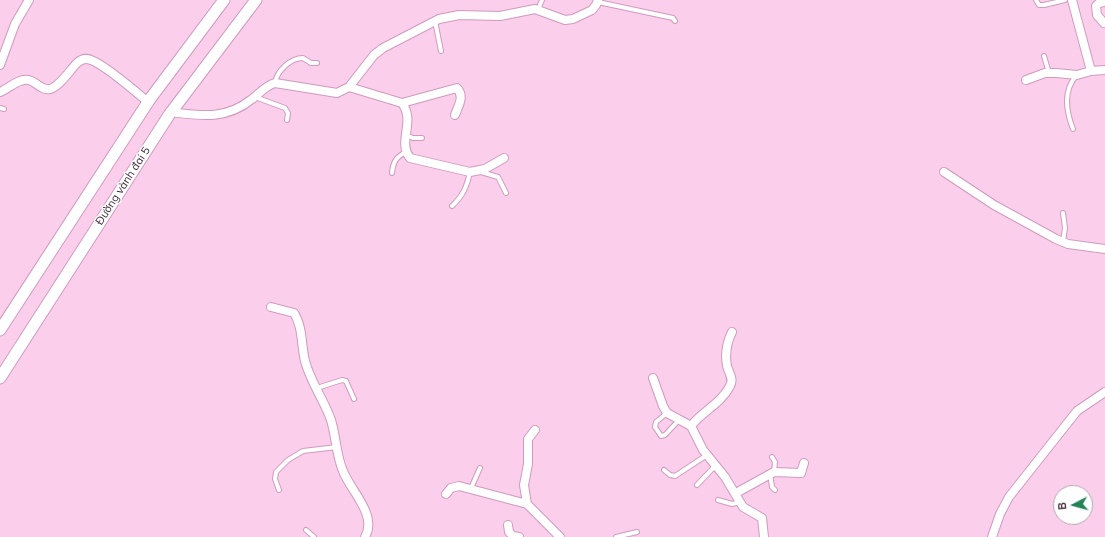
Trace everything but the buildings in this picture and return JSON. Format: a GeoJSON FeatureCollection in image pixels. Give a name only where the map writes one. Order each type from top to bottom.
{"type":"FeatureCollection","features":[{"type":"Feature","properties":{"kind":"main road"},"geometry":{"type":"LineString","coordinates":[[0,330],[148,102],[224,0]]}},
{"type":"Feature","properties":{"kind":"main road","name":"Đường vành đai 5"},"geometry":{"type":"LineString","coordinates":[[0,378],[171,112],[256,0]]}},
{"type":"Feature","properties":{"kind":"street"},"geometry":{"type":"LineString","coordinates":[[0,65],[1,56],[15,24],[28,0]]}},
{"type":"Feature","properties":{"kind":"street"},"geometry":{"type":"LineString","coordinates":[[1072,0],[1091,71]]}},
{"type":"Feature","properties":{"kind":"street"},"geometry":{"type":"LineString","coordinates":[[171,112],[216,116],[241,106],[255,97],[265,87],[275,83],[337,93],[349,87],[374,55],[383,48],[435,21],[448,16],[500,16],[528,10],[537,10],[565,20],[573,19],[592,10],[598,1]]}},
{"type":"Feature","properties":{"kind":"street"},"geometry":{"type":"LineString","coordinates":[[1104,23],[1096,11],[1096,6],[1099,3],[1105,2]]}},
{"type":"Feature","properties":{"kind":"street"},"geometry":{"type":"LineString","coordinates":[[0,92],[23,80],[28,80],[43,89],[55,87],[79,61],[85,59],[92,60],[148,102]]}},
{"type":"Feature","properties":{"kind":"street"},"geometry":{"type":"LineString","coordinates":[[1026,80],[1049,73],[1077,75],[1091,71],[1105,70]]}},
{"type":"Feature","properties":{"kind":"street"},"geometry":{"type":"LineString","coordinates":[[349,87],[402,103],[457,88],[460,92],[461,100],[455,115]]}},
{"type":"Feature","properties":{"kind":"street"},"geometry":{"type":"LineString","coordinates":[[402,103],[408,116],[406,152],[410,158],[474,172],[504,158]]}},
{"type":"Feature","properties":{"kind":"street"},"geometry":{"type":"LineString","coordinates":[[944,172],[965,187],[1015,217],[1063,242],[1105,249]]}},
{"type":"Feature","properties":{"kind":"street"},"geometry":{"type":"LineString","coordinates":[[272,307],[294,313],[298,320],[305,362],[330,419],[345,477],[366,511],[369,528],[365,537]]}},
{"type":"Feature","properties":{"kind":"street"},"geometry":{"type":"LineString","coordinates":[[691,426],[696,420],[715,406],[730,386],[732,380],[727,365],[727,347],[732,332]]}},
{"type":"Feature","properties":{"kind":"street"},"geometry":{"type":"LineString","coordinates":[[653,378],[661,402],[667,413],[691,426],[707,455],[736,493],[741,502],[748,511],[759,515],[762,518],[764,537]]}},
{"type":"Feature","properties":{"kind":"street"},"geometry":{"type":"LineString","coordinates":[[992,537],[1000,514],[1009,497],[1077,411],[1105,392]]}},
{"type":"Feature","properties":{"kind":"street"},"geometry":{"type":"LineString","coordinates":[[527,504],[524,485],[528,464],[528,439],[535,430]]}},
{"type":"Feature","properties":{"kind":"street"},"geometry":{"type":"LineString","coordinates":[[736,493],[772,472],[801,473],[804,464]]}},
{"type":"Feature","properties":{"kind":"street"},"geometry":{"type":"LineString","coordinates":[[446,494],[451,488],[458,486],[471,488],[527,504],[560,537]]}},
{"type":"Feature","properties":{"kind":"street"},"geometry":{"type":"LineString","coordinates":[[508,525],[509,532],[513,536],[519,537]]}},
{"type":"Feature","properties":{"kind":"lane"},"geometry":{"type":"LineString","coordinates":[[537,10],[542,0]]}},
{"type":"Feature","properties":{"kind":"lane"},"geometry":{"type":"LineString","coordinates":[[1036,0],[1039,5],[1044,5],[1065,0]]}},
{"type":"Feature","properties":{"kind":"lane"},"geometry":{"type":"LineString","coordinates":[[598,1],[673,18],[675,22]]}},
{"type":"Feature","properties":{"kind":"lane"},"geometry":{"type":"LineString","coordinates":[[435,21],[441,51]]}},
{"type":"Feature","properties":{"kind":"lane"},"geometry":{"type":"LineString","coordinates":[[1044,56],[1049,73]]}},
{"type":"Feature","properties":{"kind":"lane"},"geometry":{"type":"LineString","coordinates":[[275,83],[278,73],[293,60],[303,58],[311,63],[317,63]]}},
{"type":"Feature","properties":{"kind":"lane"},"geometry":{"type":"LineString","coordinates":[[1073,129],[1069,118],[1067,92],[1071,81],[1077,75]]}},
{"type":"Feature","properties":{"kind":"lane"},"geometry":{"type":"LineString","coordinates":[[255,97],[286,108],[288,113],[287,120]]}},
{"type":"Feature","properties":{"kind":"lane"},"geometry":{"type":"LineString","coordinates":[[406,135],[413,138],[422,138]]}},
{"type":"Feature","properties":{"kind":"lane"},"geometry":{"type":"LineString","coordinates":[[392,173],[393,164],[398,156],[406,152]]}},
{"type":"Feature","properties":{"kind":"lane"},"geometry":{"type":"LineString","coordinates":[[452,206],[460,199],[474,172],[498,177],[506,193]]}},
{"type":"Feature","properties":{"kind":"lane"},"geometry":{"type":"LineString","coordinates":[[1063,213],[1065,228],[1063,242]]}},
{"type":"Feature","properties":{"kind":"lane"},"geometry":{"type":"LineString","coordinates":[[317,388],[342,380],[346,382],[354,399]]}},
{"type":"Feature","properties":{"kind":"lane"},"geometry":{"type":"LineString","coordinates":[[667,413],[656,422],[655,427],[661,436],[665,435],[679,419]]}},
{"type":"Feature","properties":{"kind":"lane"},"geometry":{"type":"LineString","coordinates":[[279,490],[275,479],[276,472],[288,460],[303,451],[337,447]]}},
{"type":"Feature","properties":{"kind":"lane"},"geometry":{"type":"LineString","coordinates":[[664,470],[670,475],[675,476],[707,455]]}},
{"type":"Feature","properties":{"kind":"lane"},"geometry":{"type":"LineString","coordinates":[[772,457],[775,462],[772,472],[772,487],[775,490]]}},
{"type":"Feature","properties":{"kind":"lane"},"geometry":{"type":"LineString","coordinates":[[697,485],[715,466]]}},
{"type":"Feature","properties":{"kind":"lane"},"geometry":{"type":"LineString","coordinates":[[471,488],[480,468]]}},
{"type":"Feature","properties":{"kind":"lane"},"geometry":{"type":"LineString","coordinates":[[718,500],[732,504],[741,502]]}},
{"type":"Feature","properties":{"kind":"lane"},"geometry":{"type":"LineString","coordinates":[[306,530],[314,537]]}},
{"type":"Feature","properties":{"kind":"lane"},"geometry":{"type":"LineString","coordinates":[[616,537],[637,532]]}}]}
